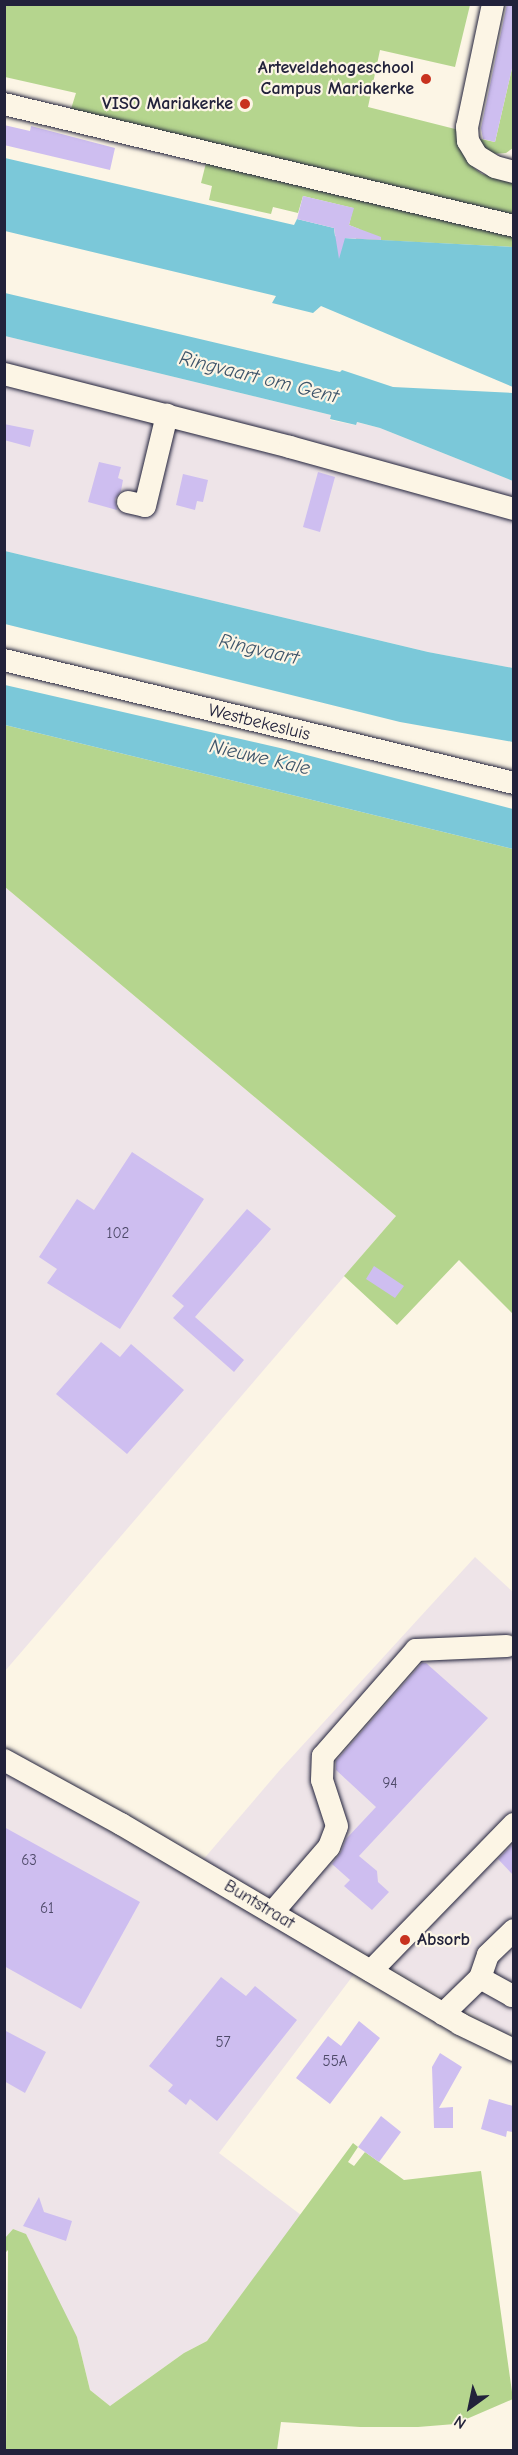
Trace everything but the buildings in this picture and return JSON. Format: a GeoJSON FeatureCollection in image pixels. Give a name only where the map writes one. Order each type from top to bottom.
{"type":"FeatureCollection","features":[{"type":"Feature","properties":{"kind":"street"},"geometry":{"type":"LineString","coordinates":[[493,4],[467,127],[468,141],[477,156],[495,167],[513,172]]}},
{"type":"Feature","properties":{"kind":"street"},"geometry":{"type":"LineString","coordinates":[[4,104],[513,226]]}},
{"type":"Feature","properties":{"kind":"street"},"geometry":{"type":"LineString","coordinates":[[4,374],[167,415],[513,508]]}},
{"type":"Feature","properties":{"kind":"street"},"geometry":{"type":"LineString","coordinates":[[148,497],[167,415]]}},
{"type":"Feature","properties":{"kind":"street","name":"Westbekesluis"},"geometry":{"type":"LineString","coordinates":[[4,660],[513,783]]}},
{"type":"Feature","properties":{"kind":"street"},"geometry":{"type":"LineString","coordinates":[[272,1913],[329,1847],[337,1826],[322,1780],[323,1756],[408,1659],[416,1650],[507,1646]]}},
{"type":"Feature","properties":{"kind":"street","name":"Buntstraat"},"geometry":{"type":"LineString","coordinates":[[4,1760],[121,1824],[443,2014],[513,2049]]}},
{"type":"Feature","properties":{"kind":"street"},"geometry":{"type":"LineString","coordinates":[[371,1971],[513,1824]]}},
{"type":"Feature","properties":{"kind":"street"},"geometry":{"type":"LineString","coordinates":[[443,2014],[480,1978],[488,1955],[513,1929]]}},
{"type":"Feature","properties":{"kind":"street"},"geometry":{"type":"LineString","coordinates":[[480,1978],[512,1996],[513,1994]]}},
{"type":"Feature","properties":{"kind":"shaded area"},"geometry":{"type":"Polygon","coordinates":[[[5,336],[331,415],[330,420],[355,425],[356,422],[380,428],[513,481],[513,668],[428,652],[5,551],[5,336]]]}},
{"type":"Feature","properties":{"kind":"shaded area"},"geometry":{"type":"Polygon","coordinates":[[[5,887],[396,1216],[5,1671],[5,887]]]}},
{"type":"Feature","properties":{"kind":"shaded area"},"geometry":{"type":"Polygon","coordinates":[[[475,1557],[513,1592],[514,2028],[507,2034],[202,1861],[279,1771],[475,1557]]]}},
{"type":"Feature","properties":{"kind":"shaded area"},"geometry":{"type":"Polygon","coordinates":[[[5,1771],[355,1973],[219,2153],[301,2215],[207,2341],[184,2353],[110,2406],[90,2390],[77,2337],[13,2229],[5,2238],[5,1771]]]}},
{"type":"Feature","properties":{"kind":"green space","name":"VISO Mariakerke"},"geometry":{"type":"Polygon","coordinates":[[[4,5],[470,5],[455,67],[380,50],[368,107],[459,130],[467,159],[474,168],[482,174],[513,181],[513,219],[71,109],[76,93],[5,77],[4,5]]]}},
{"type":"Feature","properties":{"kind":"green space"},"geometry":{"type":"Polygon","coordinates":[[[513,64],[513,148],[506,153],[492,154],[486,152],[476,138],[495,142],[513,64]]]}},
{"type":"Feature","properties":{"kind":"green space"},"geometry":{"type":"Polygon","coordinates":[[[206,163],[513,232],[513,247],[356,239],[359,229],[349,225],[353,208],[303,196],[298,213],[273,207],[271,214],[209,200],[212,186],[201,183],[206,163]]]}},
{"type":"Feature","properties":{"kind":"green space"},"geometry":{"type":"Polygon","coordinates":[[[5,725],[513,849],[513,1314],[459,1260],[397,1325],[344,1276],[396,1216],[5,887],[5,725]]]}},
{"type":"Feature","properties":{"kind":"green space"},"geometry":{"type":"Polygon","coordinates":[[[353,2143],[358,2147],[348,2162],[354,2166],[365,2152],[404,2180],[481,2171],[513,2399],[455,2424],[418,2427],[360,2427],[281,2422],[277,2450],[6,2450],[8,2250],[5,2253],[5,2238],[13,2229],[26,2234],[77,2337],[90,2390],[110,2406],[184,2353],[207,2341],[353,2143]]]}},
{"type":"Feature","properties":{"kind":"water"},"geometry":{"type":"Polygon","coordinates":[[[5,158],[294,225],[297,219],[334,228],[335,236],[343,238],[513,247],[513,387],[321,306],[313,313],[272,303],[276,296],[5,231],[5,158]]]}},
{"type":"Feature","properties":{"kind":"water","name":"Ringvaart om Gent"},"geometry":{"type":"Polygon","coordinates":[[[5,293],[340,372],[342,370],[393,387],[513,393],[513,481],[380,428],[357,422],[356,425],[330,419],[331,415],[5,336],[5,293]]]}},
{"type":"Feature","properties":{"kind":"water","name":"Ringvaart"},"geometry":{"type":"Polygon","coordinates":[[[5,551],[428,652],[513,668],[513,742],[400,722],[5,624],[5,551]]]}},
{"type":"Feature","properties":{"kind":"water","name":"Nieuwe Kale"},"geometry":{"type":"Polygon","coordinates":[[[5,685],[280,748],[513,809],[513,849],[5,725],[5,685]]]}},
{"type":"Feature","properties":{"kind":"place","name":"Arteveldehogeschool Campus Mariakerke"},"geometry":{"type":"Point","coordinates":[426,79]}},
{"type":"Feature","properties":{"kind":"place","name":"VISO Mariakerke"},"geometry":{"type":"Point","coordinates":[245,104]}},
{"type":"Feature","properties":{"kind":"place","name":"Absorb"},"geometry":{"type":"Point","coordinates":[405,1940]}}]}
